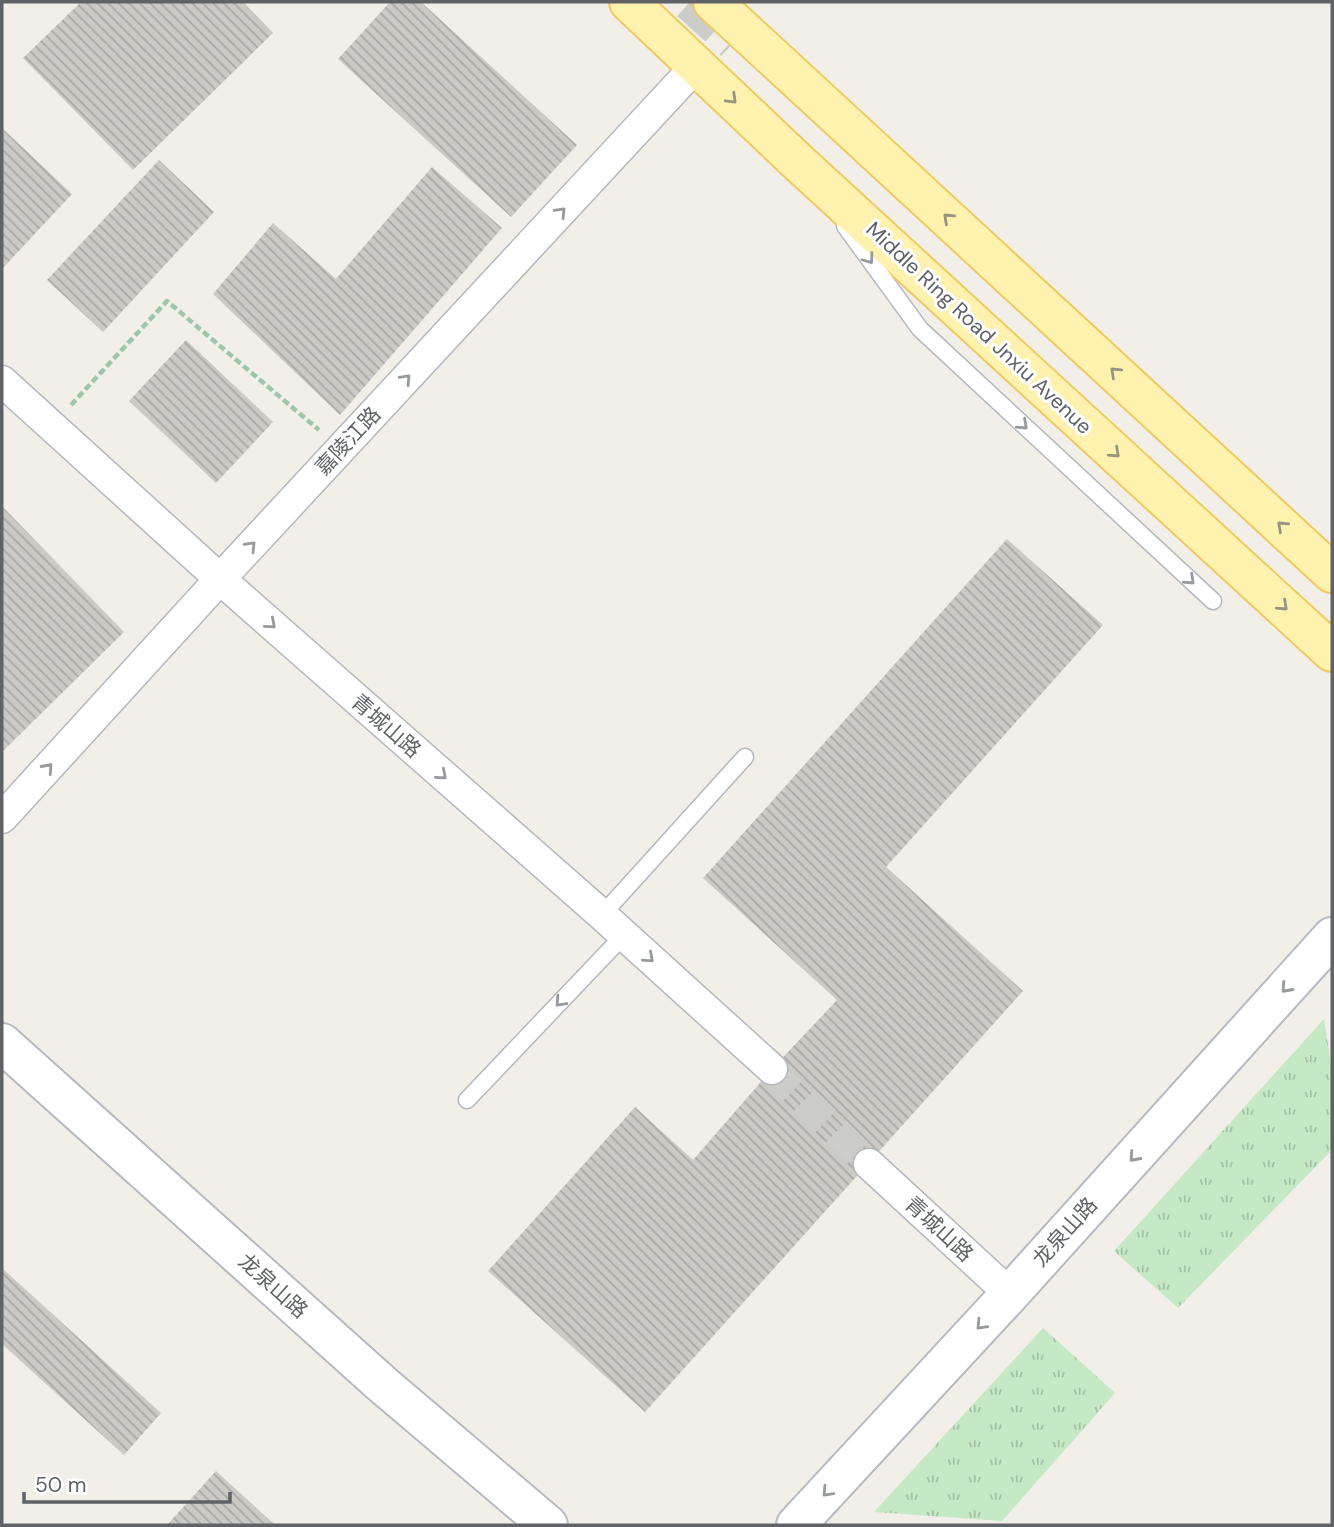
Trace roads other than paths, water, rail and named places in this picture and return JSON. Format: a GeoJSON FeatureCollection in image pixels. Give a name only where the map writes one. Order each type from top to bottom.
{"type":"FeatureCollection","features":[{"type":"Feature","properties":{"kind":"main road","name":"Middle Ring Road Jnxiu Avenue"},"geometry":{"type":"LineString","coordinates":[[629,2],[800,164],[1332,652]]}},
{"type":"Feature","properties":{"kind":"main road"},"geometry":{"type":"LineString","coordinates":[[713,2],[1332,573]]}},
{"type":"Feature","properties":{"kind":"street","name":"嘉陵江路"},"geometry":{"type":"LineString","coordinates":[[2,818],[697,65]]}},
{"type":"Feature","properties":{"kind":"street","name":"青城山路"},"geometry":{"type":"LineString","coordinates":[[2,381],[220,579],[613,925],[772,1069]]}},
{"type":"Feature","properties":{"kind":"street","name":"龙泉山路"},"geometry":{"type":"LineString","coordinates":[[796,1525],[1010,1294],[1332,937]]}},
{"type":"Feature","properties":{"kind":"street","name":"龙泉山路"},"geometry":{"type":"LineString","coordinates":[[2,1043],[382,1384],[548,1525]]}},
{"type":"Feature","properties":{"kind":"street"},"geometry":{"type":"LineString","coordinates":[[2,1062],[509,1525]]}},
{"type":"Feature","properties":{"kind":"street"},"geometry":{"type":"LineString","coordinates":[[122,1150],[189,1190],[566,1525]]}},
{"type":"Feature","properties":{"kind":"street","name":"青城山路"},"geometry":{"type":"LineString","coordinates":[[869,1164],[1010,1294]]}},
{"type":"Feature","properties":{"kind":"lane"},"geometry":{"type":"LineString","coordinates":[[800,164],[920,329],[1213,601]]}},
{"type":"Feature","properties":{"kind":"lane"},"geometry":{"type":"LineString","coordinates":[[467,1100],[613,925],[745,757]]}},
{"type":"Feature","properties":{"kind":"tunnel"},"geometry":{"type":"LineString","coordinates":[[690,2],[734,42]]}},
{"type":"Feature","properties":{"kind":"tunnel"},"geometry":{"type":"LineString","coordinates":[[772,1069],[869,1164]]}}]}
